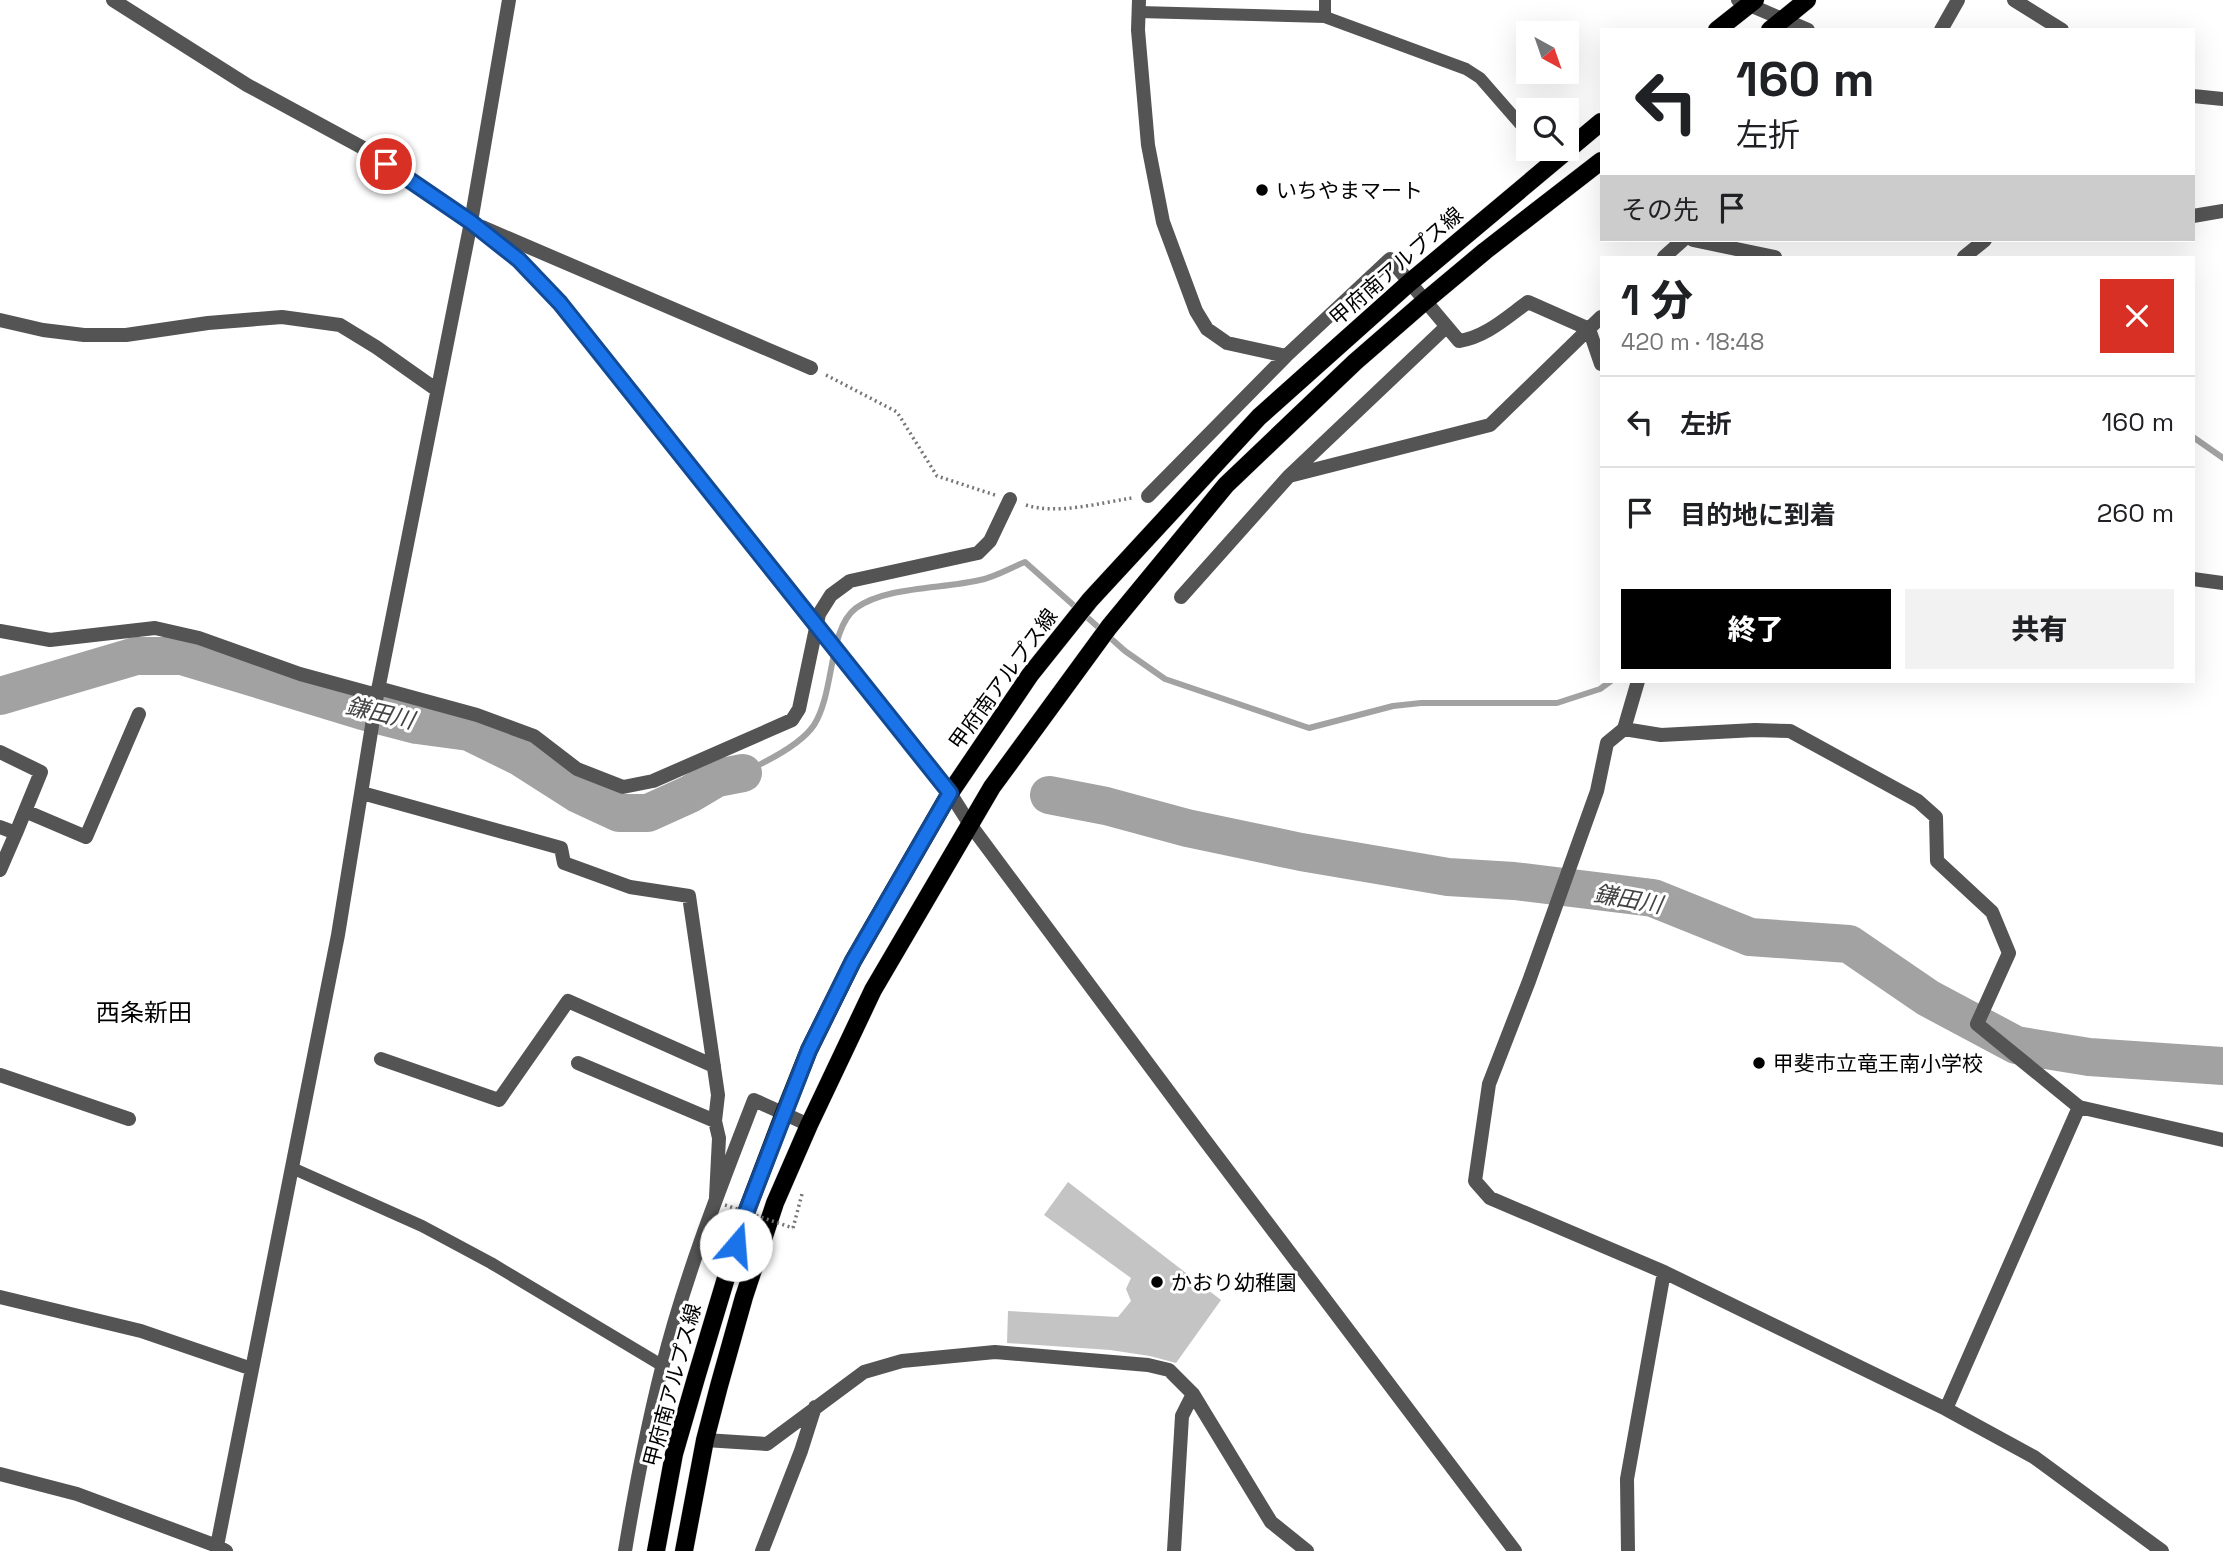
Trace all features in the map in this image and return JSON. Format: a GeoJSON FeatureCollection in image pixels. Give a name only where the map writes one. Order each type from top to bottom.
{"type":"FeatureCollection","features":[{"type":"Feature","properties":{"kind":"main road"},"geometry":{"type":"LineString","coordinates":[[1777,24],[1807,0]]}},
{"type":"Feature","properties":{"kind":"main road"},"geometry":{"type":"LineString","coordinates":[[1719,28],[1747,2]]}},
{"type":"Feature","properties":{"kind":"main road","name":"甲府南アルプス線"},"geometry":{"type":"LineString","coordinates":[[1579,136],[1600,123]]}},
{"type":"Feature","properties":{"kind":"main road","name":"甲府南アルプス線"},"geometry":{"type":"LineString","coordinates":[[656,1551],[674,1454],[696,1378],[744,1218],[784,1114],[809,1050],[853,961],[950,793],[1030,675],[1130,555],[1259,417],[1541,161]]}},
{"type":"Feature","properties":{"kind":"main road"},"geometry":{"type":"LineString","coordinates":[[684,1551],[705,1440],[752,1273],[775,1203],[873,990],[992,787],[1070,677],[1226,485],[1355,362],[1424,302],[1600,162]]}},
{"type":"Feature","properties":{"kind":"street"},"geometry":{"type":"LineString","coordinates":[[113,0],[247,85],[365,149],[471,222],[519,260],[560,303],[950,793],[969,824],[1195,1128],[1515,1551]]}},
{"type":"Feature","properties":{"kind":"street"},"geometry":{"type":"LineString","coordinates":[[0,1474],[76,1494],[220,1549],[252,1369],[338,935],[377,693],[471,222],[509,0]]}},
{"type":"Feature","properties":{"kind":"street"},"geometry":{"type":"LineString","coordinates":[[1942,28],[1958,0]]}},
{"type":"Feature","properties":{"kind":"street"},"geometry":{"type":"LineString","coordinates":[[2014,0],[2059,28]]}},
{"type":"Feature","properties":{"kind":"street"},"geometry":{"type":"LineString","coordinates":[[1747,2],[1777,24],[1798,28]]}},
{"type":"Feature","properties":{"kind":"street"},"geometry":{"type":"LineString","coordinates":[[1139,6],[1138,30],[1148,145],[1163,222],[1196,311],[1207,329],[1227,343],[1286,356]]}},
{"type":"Feature","properties":{"kind":"street"},"geometry":{"type":"LineString","coordinates":[[2195,96],[2223,99]]}},
{"type":"Feature","properties":{"kind":"street"},"geometry":{"type":"LineString","coordinates":[[2195,216],[2223,211]]}},
{"type":"Feature","properties":{"kind":"street"},"geometry":{"type":"LineString","coordinates":[[471,222],[811,368]]}},
{"type":"Feature","properties":{"kind":"street"},"geometry":{"type":"LineString","coordinates":[[1665,256],[1681,242]]}},
{"type":"Feature","properties":{"kind":"street"},"geometry":{"type":"LineString","coordinates":[[1701,242],[1755,255]]}},
{"type":"Feature","properties":{"kind":"street"},"geometry":{"type":"LineString","coordinates":[[1965,256],[1982,242]]}},
{"type":"Feature","properties":{"kind":"street"},"geometry":{"type":"LineString","coordinates":[[1148,496],[1286,356],[1390,259],[1459,341],[1472,339],[1488,330],[1528,302],[1589,328],[1600,362]]}},
{"type":"Feature","properties":{"kind":"street"},"geometry":{"type":"LineString","coordinates":[[0,320],[43,330],[84,335],[126,335],[208,323],[282,317],[340,325],[437,390]]}},
{"type":"Feature","properties":{"kind":"street"},"geometry":{"type":"LineString","coordinates":[[1289,476],[1490,425],[1600,318]]}},
{"type":"Feature","properties":{"kind":"street"},"geometry":{"type":"LineString","coordinates":[[1181,597],[1289,476],[1446,327]]}},
{"type":"Feature","properties":{"kind":"street"},"geometry":{"type":"LineString","coordinates":[[0,631],[50,640],[155,628],[199,638],[300,674],[477,715],[534,736],[577,769],[624,787],[653,781],[792,720],[799,709],[820,630],[819,614],[831,596],[850,581],[978,553],[990,541],[1010,499]]}},
{"type":"Feature","properties":{"kind":"street"},"geometry":{"type":"LineString","coordinates":[[2195,579],[2223,583]]}},
{"type":"Feature","properties":{"kind":"street"},"geometry":{"type":"LineString","coordinates":[[1637,683],[1624,729],[1607,743],[1597,791],[1489,1084],[1475,1181],[1490,1198],[1664,1272],[1946,1409],[2034,1457],[2162,1551]]}},
{"type":"Feature","properties":{"kind":"street"},"geometry":{"type":"LineString","coordinates":[[25,811],[86,837],[139,714]]}},
{"type":"Feature","properties":{"kind":"street"},"geometry":{"type":"LineString","coordinates":[[1624,729],[1661,735],[1790,731],[1918,801],[1936,817],[1937,861],[1992,912],[2009,953],[1977,1024],[2079,1107],[2223,1140]]}},
{"type":"Feature","properties":{"kind":"street"},"geometry":{"type":"LineString","coordinates":[[0,752],[41,772],[0,870]]}},
{"type":"Feature","properties":{"kind":"street"},"geometry":{"type":"LineString","coordinates":[[362,793],[561,848],[564,863],[631,887],[689,896],[718,1095],[715,1121],[719,1138],[721,1201]]}},
{"type":"Feature","properties":{"kind":"street"},"geometry":{"type":"LineString","coordinates":[[0,827],[16,833]]}},
{"type":"Feature","properties":{"kind":"street"},"geometry":{"type":"LineString","coordinates":[[381,1059],[499,1100],[568,1001],[714,1066]]}},
{"type":"Feature","properties":{"kind":"street"},"geometry":{"type":"LineString","coordinates":[[578,1063],[715,1121]]}},
{"type":"Feature","properties":{"kind":"street"},"geometry":{"type":"LineString","coordinates":[[0,1075],[129,1119]]}},
{"type":"Feature","properties":{"kind":"street"},"geometry":{"type":"LineString","coordinates":[[625,1551],[663,1366],[701,1239],[721,1201],[754,1100],[809,1125]]}},
{"type":"Feature","properties":{"kind":"street"},"geometry":{"type":"LineString","coordinates":[[1946,1409],[2079,1107]]}},
{"type":"Feature","properties":{"kind":"street"},"geometry":{"type":"LineString","coordinates":[[1628,1551],[1627,1479],[1664,1272]]}},
{"type":"Feature","properties":{"kind":"street"},"geometry":{"type":"LineString","coordinates":[[0,1297],[141,1331],[252,1369]]}},
{"type":"Feature","properties":{"kind":"street"},"geometry":{"type":"LineString","coordinates":[[705,1440],[767,1444],[864,1372],[902,1362],[995,1352],[1148,1365],[1169,1370],[1193,1394],[1271,1522],[1307,1551]]}},
{"type":"Feature","properties":{"kind":"street"},"geometry":{"type":"LineString","coordinates":[[1174,1551],[1182,1416],[1193,1394]]}},
{"type":"Feature","properties":{"kind":"street"},"geometry":{"type":"LineString","coordinates":[[762,1551],[815,1407]]}},
{"type":"Feature","properties":{"kind":"lane"},"geometry":{"type":"LineString","coordinates":[[1325,0],[1325,17]]}},
{"type":"Feature","properties":{"kind":"lane"},"geometry":{"type":"LineString","coordinates":[[1139,6],[1325,17],[1466,69],[1480,78],[1516,119]]}},
{"type":"Feature","properties":{"kind":"lane"},"geometry":{"type":"LineString","coordinates":[[292,1168],[422,1226],[491,1263],[663,1366]]}},
{"type":"Feature","properties":{"kind":"path"},"geometry":{"type":"LineString","coordinates":[[811,368],[897,412],[937,475],[1039,509],[1148,496]]}},
{"type":"Feature","properties":{"kind":"path"},"geometry":{"type":"LineString","coordinates":[[721,1201],[793,1227],[804,1185]]}},
{"type":"Feature","properties":{"kind":"building"},"geometry":{"type":"Polygon","coordinates":[[[1068,1182],[1221,1300],[1176,1363],[1110,1350],[1007,1343],[1008,1311],[1118,1317],[1131,1301],[1126,1289],[1131,1278],[1044,1215],[1068,1182]]]}},
{"type":"Feature","properties":{"kind":"waterway"},"geometry":{"type":"LineString","coordinates":[[2195,438],[2223,458]]}},
{"type":"Feature","properties":{"kind":"waterway"},"geometry":{"type":"LineString","coordinates":[[690,794],[775,757],[791,747],[814,725],[821,711],[841,631],[856,608],[899,592],[986,579],[1025,562],[1125,651],[1165,679],[1309,728],[1393,706],[1421,703],[1557,703],[1600,689],[1608,683]]}},
{"type":"Feature","properties":{"kind":"waterway","name":"鎌田川"},"geometry":{"type":"LineString","coordinates":[[0,696],[136,656],[182,656],[363,711],[417,725],[469,732],[520,757],[578,794],[619,813],[648,813],[717,778],[743,773]]}},
{"type":"Feature","properties":{"kind":"waterway","name":"鎌田川"},"geometry":{"type":"LineString","coordinates":[[1049,795],[1301,852],[1448,877],[1514,881],[1653,898],[1750,937],[1849,944],[1928,998],[2016,1045],[2089,1057],[2223,1066]]}},
{"type":"Feature","properties":{"kind":"place","name":"いちやまマート"},"geometry":{"type":"Point","coordinates":[1262,190]}},
{"type":"Feature","properties":{"kind":"place","name":"甲斐市立竜王南小学校"},"geometry":{"type":"Point","coordinates":[1759,1063]}},
{"type":"Feature","properties":{"kind":"place","name":"かおり幼稚園"},"geometry":{"type":"Point","coordinates":[1157,1282]}},
{"type":"Feature","properties":{"kind":"district","name":"西条新田"},"geometry":{"type":"Point","coordinates":[144,1012]}},
{"type":"Feature","properties":{"kind":"route"},"geometry":{"type":"LineString","coordinates":[[386,164],[471,222],[519,260],[560,303],[950,793],[853,961],[809,1050],[736,1245]]}}]}
